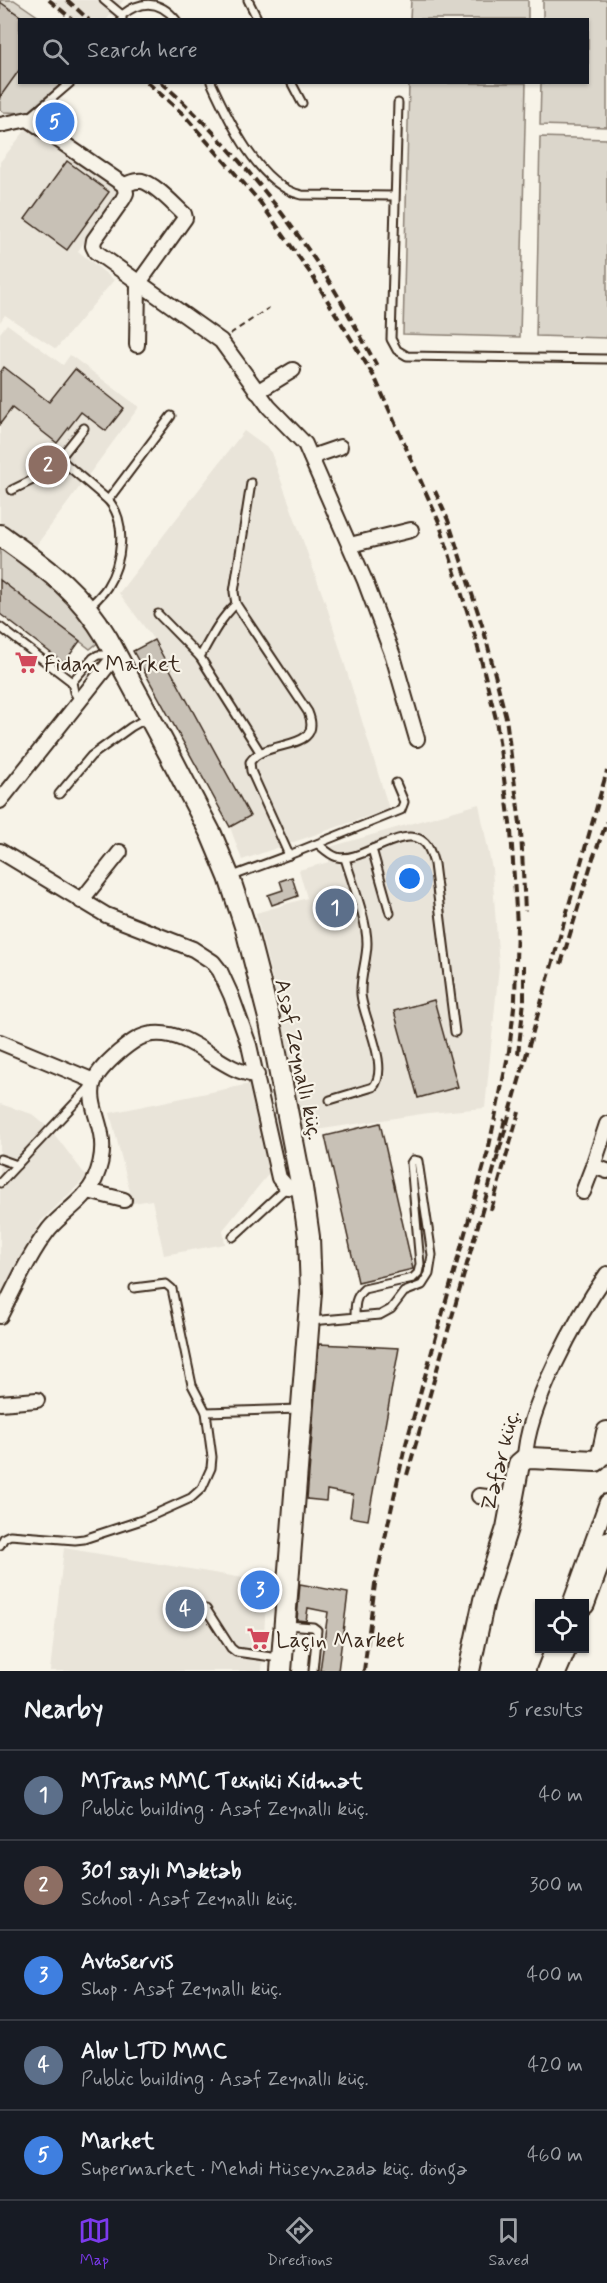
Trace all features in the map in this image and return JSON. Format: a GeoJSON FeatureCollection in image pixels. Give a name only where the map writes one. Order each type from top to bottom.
{"type":"FeatureCollection","features":[{"type":"Feature","properties":{"kind":"main road","name":"Asəf Zeynallı küç."},"geometry":{"type":"LineString","coordinates":[[0,535],[65,583],[88,608],[116,655],[211,834],[229,877],[246,929],[270,1022],[295,1188],[310,1260],[309,1322],[281,1665]]}},
{"type":"Feature","properties":{"kind":"main road"},"geometry":{"type":"LineString","coordinates":[[525,1459],[603,1462],[607,1432]]}},
{"type":"Feature","properties":{"kind":"main road","name":"Zəfər küç."},"geometry":{"type":"LineString","coordinates":[[469,1671],[484,1600],[507,1527],[518,1470],[525,1459]]}},
{"type":"Feature","properties":{"kind":"main road"},"geometry":{"type":"LineString","coordinates":[[586,1599],[607,1542]]}},
{"type":"Feature","properties":{"kind":"main road"},"geometry":{"type":"LineString","coordinates":[[556,1671],[564,1653]]}},
{"type":"Feature","properties":{"kind":"street"},"geometry":{"type":"LineString","coordinates":[[0,125],[9,121],[28,119],[124,186],[126,193],[123,199],[94,240],[93,246],[102,258],[220,341],[257,392],[299,436],[311,457],[365,581],[393,656],[417,739]]}},
{"type":"Feature","properties":{"kind":"street"},"geometry":{"type":"LineString","coordinates":[[124,186],[134,181],[142,181],[151,185],[184,214],[185,219],[138,284],[137,345]]}},
{"type":"Feature","properties":{"kind":"street"},"geometry":{"type":"LineString","coordinates":[[257,392],[293,370]]}},
{"type":"Feature","properties":{"kind":"street"},"geometry":{"type":"LineString","coordinates":[[311,457],[340,447]]}},
{"type":"Feature","properties":{"kind":"street"},"geometry":{"type":"LineString","coordinates":[[350,545],[411,530]]}},
{"type":"Feature","properties":{"kind":"street"},"geometry":{"type":"LineString","coordinates":[[0,801],[116,655]]}},
{"type":"Feature","properties":{"kind":"street"},"geometry":{"type":"LineString","coordinates":[[0,851],[81,901],[127,924],[193,949],[213,962],[220,970],[231,995],[249,1045],[279,1178],[295,1188]]}},
{"type":"Feature","properties":{"kind":"street"},"geometry":{"type":"LineString","coordinates":[[81,901],[120,852]]}},
{"type":"Feature","properties":{"kind":"street"},"geometry":{"type":"LineString","coordinates":[[0,1316],[49,1229],[88,1191],[95,1180],[102,1153],[101,1132],[93,1104],[94,1081],[110,1060],[141,1037],[154,1034],[171,1036],[195,1045],[238,1071],[257,1076]]}},
{"type":"Feature","properties":{"kind":"street"},"geometry":{"type":"LineString","coordinates":[[0,1042],[94,1081]]}},
{"type":"Feature","properties":{"kind":"street"},"geometry":{"type":"LineString","coordinates":[[583,1192],[607,1124]]}},
{"type":"Feature","properties":{"kind":"street"},"geometry":{"type":"LineString","coordinates":[[593,1166],[607,1171]]}},
{"type":"Feature","properties":{"kind":"street"},"geometry":{"type":"LineString","coordinates":[[88,1191],[124,1200]]}},
{"type":"Feature","properties":{"kind":"street","name":"Zəfər küç."},"geometry":{"type":"LineString","coordinates":[[525,1459],[528,1437],[540,1399],[577,1320],[607,1274]]}},
{"type":"Feature","properties":{"kind":"street"},"geometry":{"type":"LineString","coordinates":[[0,1403],[37,1400]]}},
{"type":"Feature","properties":{"kind":"street"},"geometry":{"type":"LineString","coordinates":[[479,1496],[512,1500]]}},
{"type":"Feature","properties":{"kind":"street"},"geometry":{"type":"LineString","coordinates":[[572,1599],[607,1502]]}},
{"type":"Feature","properties":{"kind":"street"},"geometry":{"type":"LineString","coordinates":[[544,1671],[551,1653]]}},
{"type":"Feature","properties":{"kind":"lane"},"geometry":{"type":"LineString","coordinates":[[104,0],[122,17],[132,5],[155,0],[174,18]]}},
{"type":"Feature","properties":{"kind":"lane"},"geometry":{"type":"LineString","coordinates":[[248,0],[257,18]]}},
{"type":"Feature","properties":{"kind":"lane"},"geometry":{"type":"LineString","coordinates":[[28,119],[69,84]]}},
{"type":"Feature","properties":{"kind":"lane"},"geometry":{"type":"LineString","coordinates":[[212,84],[250,153],[266,174],[280,187],[302,195],[394,196]]}},
{"type":"Feature","properties":{"kind":"lane"},"geometry":{"type":"LineString","coordinates":[[292,84],[302,103]]}},
{"type":"Feature","properties":{"kind":"lane"},"geometry":{"type":"LineString","coordinates":[[398,103],[391,339],[397,350],[406,356],[607,359]]}},
{"type":"Feature","properties":{"kind":"lane"},"geometry":{"type":"LineString","coordinates":[[108,500],[171,416]]}},
{"type":"Feature","properties":{"kind":"lane"},"geometry":{"type":"LineString","coordinates":[[12,490],[49,472],[61,460],[84,428]]}},
{"type":"Feature","properties":{"kind":"lane"},"geometry":{"type":"LineString","coordinates":[[61,460],[108,500],[119,518],[121,531],[119,550],[112,579],[99,598],[88,608]]}},
{"type":"Feature","properties":{"kind":"lane"},"geometry":{"type":"LineString","coordinates":[[251,483],[234,592],[236,604],[308,712],[312,722],[308,735],[302,741],[260,752],[250,762],[251,771],[290,855]]}},
{"type":"Feature","properties":{"kind":"lane"},"geometry":{"type":"LineString","coordinates":[[200,657],[217,625],[236,604]]}},
{"type":"Feature","properties":{"kind":"lane"},"geometry":{"type":"LineString","coordinates":[[158,614],[200,657],[260,752]]}},
{"type":"Feature","properties":{"kind":"lane"},"geometry":{"type":"LineString","coordinates":[[0,627],[72,682],[79,700]]}},
{"type":"Feature","properties":{"kind":"lane"},"geometry":{"type":"LineString","coordinates":[[72,682],[98,655],[116,655]]}},
{"type":"Feature","properties":{"kind":"lane"},"geometry":{"type":"LineString","coordinates":[[59,794],[91,756],[131,727],[150,717]]}},
{"type":"Feature","properties":{"kind":"lane"},"geometry":{"type":"LineString","coordinates":[[229,877],[401,810],[404,802],[396,783]]}},
{"type":"Feature","properties":{"kind":"lane"},"geometry":{"type":"LineString","coordinates":[[318,844],[330,854],[345,858],[402,838],[411,837],[426,843],[434,864],[455,1032]]}},
{"type":"Feature","properties":{"kind":"lane"},"geometry":{"type":"LineString","coordinates":[[372,849],[390,913]]}},
{"type":"Feature","properties":{"kind":"lane"},"geometry":{"type":"LineString","coordinates":[[330,1100],[373,1087],[378,1077],[377,1048],[361,996],[367,942],[345,858]]}},
{"type":"Feature","properties":{"kind":"lane"},"geometry":{"type":"LineString","coordinates":[[0,1183],[94,1081]]}},
{"type":"Feature","properties":{"kind":"lane"},"geometry":{"type":"LineString","coordinates":[[0,1159],[17,1165]]}},
{"type":"Feature","properties":{"kind":"lane"},"geometry":{"type":"LineString","coordinates":[[309,1322],[386,1314],[404,1292],[422,1285],[429,1274],[432,1255],[418,1161],[413,1160],[411,1163],[420,1264],[418,1273],[413,1278],[364,1289],[358,1294],[355,1302],[355,1317]]}},
{"type":"Feature","properties":{"kind":"lane"},"geometry":{"type":"LineString","coordinates":[[233,1237],[295,1188]]}},
{"type":"Feature","properties":{"kind":"lane"},"geometry":{"type":"LineString","coordinates":[[0,1545],[4,1538],[10,1535],[84,1539],[142,1520],[191,1498],[202,1488],[211,1468],[212,1457],[207,1412],[192,1385],[172,1289],[166,1284],[134,1288]]}},
{"type":"Feature","properties":{"kind":"lane"},"geometry":{"type":"LineString","coordinates":[[207,1412],[301,1409]]}},
{"type":"Feature","properties":{"kind":"lane"},"geometry":{"type":"LineString","coordinates":[[207,1608],[231,1648],[236,1652],[281,1665]]}},
{"type":"Feature","properties":{"kind":"lane"},"geometry":{"type":"LineString","coordinates":[[285,1625],[313,1627],[317,1630],[313,1671]]}},
{"type":"Feature","properties":{"kind":"path"},"geometry":{"type":"LineString","coordinates":[[220,341],[236,328],[269,308]]}},
{"type":"Feature","properties":{"kind":"shaded area"},"geometry":{"type":"Polygon","coordinates":[[[0,0],[14,0],[41,18],[18,18],[18,84],[61,84],[27,113],[4,112],[0,109],[0,0]]]}},
{"type":"Feature","properties":{"kind":"shaded area"},"geometry":{"type":"Polygon","coordinates":[[[46,0],[124,0],[108,18],[72,18],[46,0]]]}},
{"type":"Feature","properties":{"kind":"shaded area"},"geometry":{"type":"Polygon","coordinates":[[[411,0],[528,0],[528,18],[410,18],[411,0]]]}},
{"type":"Feature","properties":{"kind":"shaded area"},"geometry":{"type":"Polygon","coordinates":[[[543,0],[607,0],[607,127],[540,125],[541,84],[589,84],[589,18],[543,18],[543,0]]]}},
{"type":"Feature","properties":{"kind":"shaded area"},"geometry":{"type":"Polygon","coordinates":[[[409,84],[526,84],[520,337],[403,334],[409,84]]]}},
{"type":"Feature","properties":{"kind":"shaded area"},"geometry":{"type":"Polygon","coordinates":[[[28,127],[119,191],[78,251],[114,280],[56,349],[5,315],[0,322],[0,162],[28,127]]]}},
{"type":"Feature","properties":{"kind":"shaded area"},"geometry":{"type":"Polygon","coordinates":[[[540,137],[607,139],[607,338],[536,336],[540,137]]]}},
{"type":"Feature","properties":{"kind":"shaded area"},"geometry":{"type":"Polygon","coordinates":[[[7,324],[63,365],[70,355],[139,407],[35,547],[0,522],[0,333],[7,324]]]}},
{"type":"Feature","properties":{"kind":"shaded area"},"geometry":{"type":"Polygon","coordinates":[[[244,431],[270,450],[328,610],[389,809],[242,860],[230,827],[250,816],[154,640],[119,593],[244,431]]]}},
{"type":"Feature","properties":{"kind":"shaded area"},"geometry":{"type":"Polygon","coordinates":[[[0,546],[36,571],[78,611],[100,641],[90,649],[0,580],[0,546]]]}},
{"type":"Feature","properties":{"kind":"shaded area"},"geometry":{"type":"Polygon","coordinates":[[[479,804],[492,869],[499,966],[485,1108],[428,1113],[303,1132],[281,1015],[256,913],[307,898],[299,870],[329,862],[330,847],[479,804]]]}},
{"type":"Feature","properties":{"kind":"shaded area"},"geometry":{"type":"Polygon","coordinates":[[[250,1084],[271,1171],[223,1230],[225,1244],[164,1255],[152,1200],[133,1203],[110,1113],[250,1084]]]}},
{"type":"Feature","properties":{"kind":"shaded area"},"geometry":{"type":"Polygon","coordinates":[[[0,1104],[32,1114],[51,1130],[87,1177],[41,1221],[0,1298],[0,1104]]]}},
{"type":"Feature","properties":{"kind":"shaded area"},"geometry":{"type":"Polygon","coordinates":[[[64,1548],[267,1582],[262,1671],[50,1671],[64,1548]]]}},
{"type":"Feature","properties":{"kind":"building"},"geometry":{"type":"Polygon","coordinates":[[[0,2],[20,18],[18,18],[18,72],[0,97],[0,2]]]}},
{"type":"Feature","properties":{"kind":"building"},"geometry":{"type":"Polygon","coordinates":[[[67,161],[109,192],[67,250],[25,219],[67,161]]]}},
{"type":"Feature","properties":{"kind":"building"},"geometry":{"type":"Polygon","coordinates":[[[4,367],[49,402],[75,369],[124,408],[106,431],[81,412],[57,443],[12,408],[0,424],[0,373],[4,367]]]}},
{"type":"Feature","properties":{"kind":"building"},"geometry":{"type":"Polygon","coordinates":[[[0,580],[80,641],[64,663],[0,614],[0,580]]]}},
{"type":"Feature","properties":{"kind":"building"},"geometry":{"type":"Polygon","coordinates":[[[154,640],[250,816],[230,827],[133,651],[154,640]]]}},
{"type":"Feature","properties":{"kind":"building"},"geometry":{"type":"Polygon","coordinates":[[[292,877],[298,896],[272,905],[268,895],[283,890],[280,881],[292,877]]]}},
{"type":"Feature","properties":{"kind":"building"},"geometry":{"type":"Polygon","coordinates":[[[342,892],[351,918],[328,926],[319,900],[342,892]]]}},
{"type":"Feature","properties":{"kind":"building"},"geometry":{"type":"Polygon","coordinates":[[[434,1000],[458,1087],[418,1098],[394,1011],[434,1000]]]}},
{"type":"Feature","properties":{"kind":"building"},"geometry":{"type":"Polygon","coordinates":[[[380,1123],[413,1269],[358,1282],[325,1136],[380,1123]]]}},
{"type":"Feature","properties":{"kind":"building"},"geometry":{"type":"Polygon","coordinates":[[[319,1344],[399,1348],[368,1520],[350,1517],[353,1495],[327,1490],[326,1501],[307,1499],[319,1344]]]}},
{"type":"Feature","properties":{"kind":"building"},"geometry":{"type":"Polygon","coordinates":[[[300,1584],[348,1593],[338,1671],[320,1671],[328,1612],[308,1608],[306,1621],[297,1620],[300,1584]]]}},
{"type":"Feature","properties":{"kind":"waterway"},"geometry":{"type":"LineString","coordinates":[[602,1536],[607,1523]]}},
{"type":"Feature","properties":{"kind":"railway"},"geometry":{"type":"LineString","coordinates":[[49,0],[71,18]]}},
{"type":"Feature","properties":{"kind":"railway"},"geometry":{"type":"LineString","coordinates":[[67,0],[87,18]]}},
{"type":"Feature","properties":{"kind":"railway"},"geometry":{"type":"LineString","coordinates":[[149,84],[183,114],[260,202],[313,277],[375,378],[439,522],[475,636],[496,719],[511,831],[517,925],[515,999],[509,1051],[488,1151],[404,1451],[375,1584],[364,1671]]}},
{"type":"Feature","properties":{"kind":"railway"},"geometry":{"type":"LineString","coordinates":[[163,84],[231,152],[296,232],[332,286],[377,366]]}},
{"type":"Feature","properties":{"kind":"railway"},"geometry":{"type":"LineString","coordinates":[[435,491],[448,520],[484,631],[506,718],[521,831],[525,911]]}},
{"type":"Feature","properties":{"kind":"railway"},"geometry":{"type":"LineString","coordinates":[[407,1475],[607,771]]}},
{"type":"Feature","properties":{"kind":"railway"},"geometry":{"type":"LineString","coordinates":[[561,964],[593,858],[607,822]]}},
{"type":"Feature","properties":{"kind":"railway"},"geometry":{"type":"LineString","coordinates":[[518,1054],[524,1001],[524,965]]}},
{"type":"Feature","properties":{"kind":"railway"},"geometry":{"type":"LineString","coordinates":[[491,1210],[519,1112]]}},
{"type":"Feature","properties":{"kind":"railway"},"geometry":{"type":"LineString","coordinates":[[497,1154],[505,1119]]}},
{"type":"Feature","properties":{"kind":"place","name":"Market"},"geometry":{"type":"Point","coordinates":[55,122]}},
{"type":"Feature","properties":{"kind":"place","name":"301 saylı Məktəb"},"geometry":{"type":"Point","coordinates":[48,465]}},
{"type":"Feature","properties":{"kind":"place","name":"Fidan Market"},"geometry":{"type":"Point","coordinates":[26,663]}},
{"type":"Feature","properties":{"kind":"place","name":"MTrans MMC Texniki Xidmət"},"geometry":{"type":"Point","coordinates":[335,908]}},
{"type":"Feature","properties":{"kind":"place","name":"Avtoservis"},"geometry":{"type":"Point","coordinates":[260,1590]}},
{"type":"Feature","properties":{"kind":"place","name":"Alov LTD MMC"},"geometry":{"type":"Point","coordinates":[185,1609]}},
{"type":"Feature","properties":{"kind":"place","name":"Laçın Market"},"geometry":{"type":"Point","coordinates":[258,1639]}}]}
